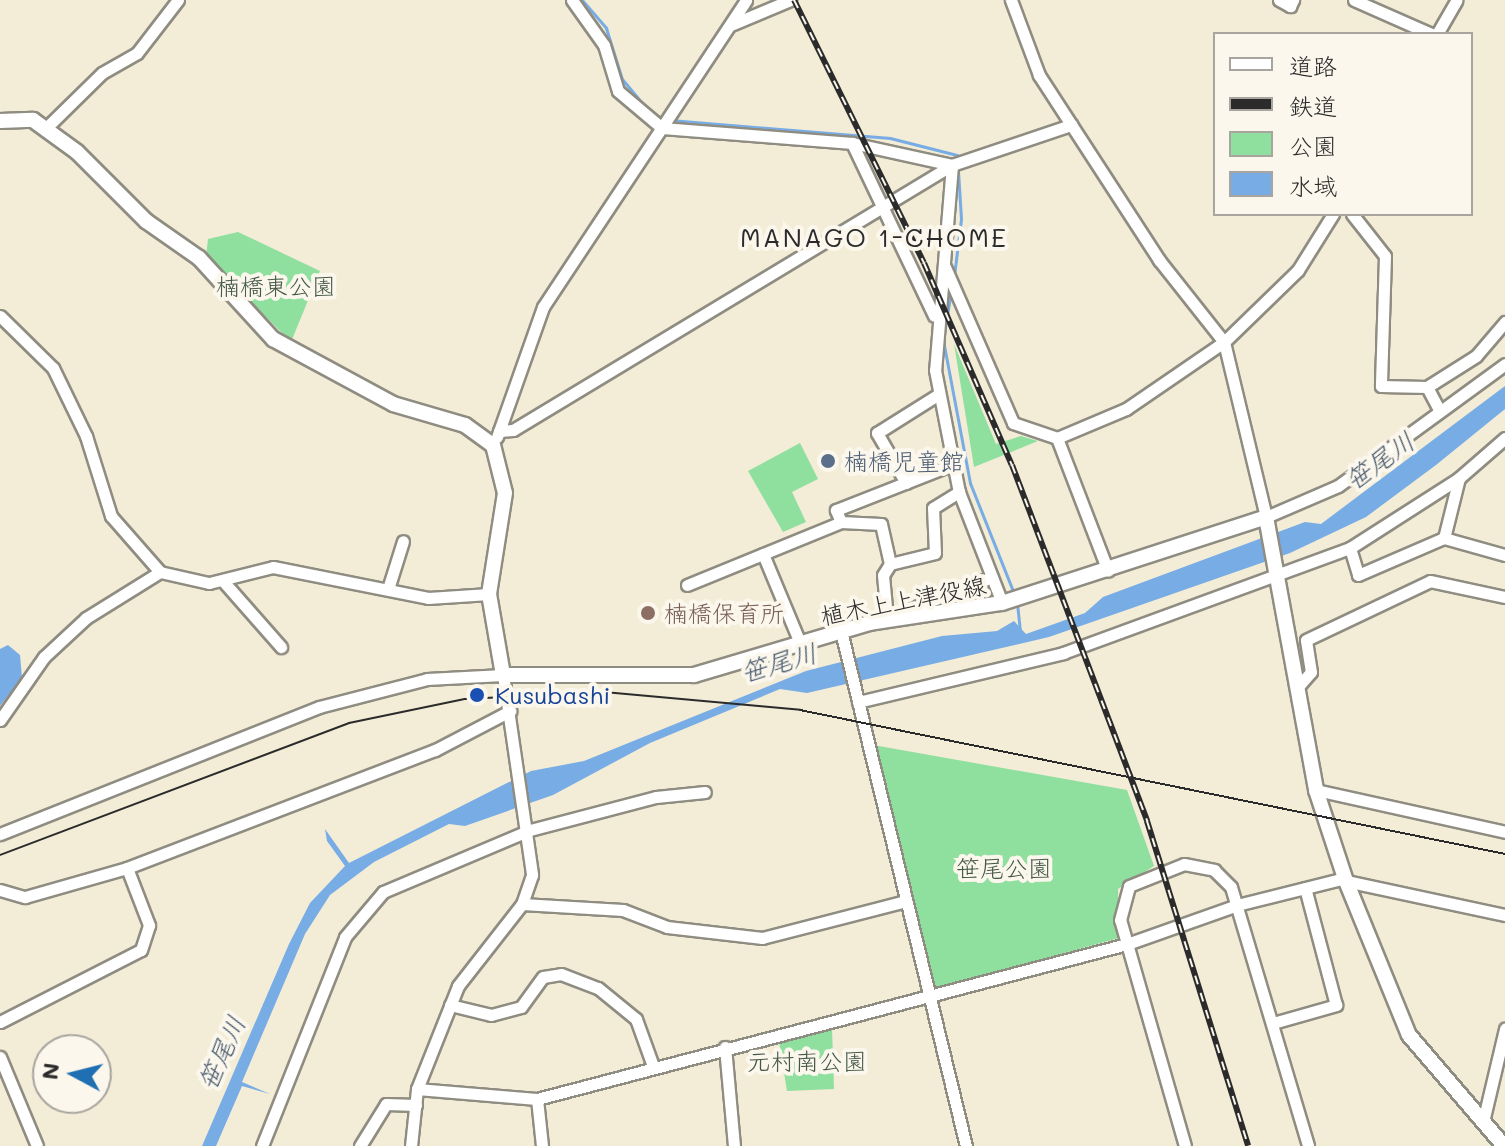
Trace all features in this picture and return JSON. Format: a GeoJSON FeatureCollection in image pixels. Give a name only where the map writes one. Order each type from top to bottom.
{"type":"FeatureCollection","features":[{"type":"Feature","properties":{"kind":"main road"},"geometry":{"type":"LineString","coordinates":[[0,121],[21,117],[46,128],[146,221],[199,258],[273,339],[393,404],[465,425],[496,438],[505,493],[489,594],[503,675]]}},
{"type":"Feature","properties":{"kind":"main road"},"geometry":{"type":"LineString","coordinates":[[1267,521],[1316,790],[1345,879],[1409,1035],[1498,1143]]}},
{"type":"Feature","properties":{"kind":"main road","name":"植木上上津役線"},"geometry":{"type":"LineString","coordinates":[[503,675],[694,675],[800,643],[842,637],[881,620],[1002,603],[1267,521]]}},
{"type":"Feature","properties":{"kind":"street"},"geometry":{"type":"LineString","coordinates":[[46,128],[102,73],[137,53],[178,0]]}},
{"type":"Feature","properties":{"kind":"street"},"geometry":{"type":"LineString","coordinates":[[572,0],[604,45],[618,91],[662,128],[852,143],[952,165]]}},
{"type":"Feature","properties":{"kind":"street"},"geometry":{"type":"LineString","coordinates":[[496,438],[543,307],[746,0]]}},
{"type":"Feature","properties":{"kind":"street"},"geometry":{"type":"LineString","coordinates":[[733,24],[790,0]]}},
{"type":"Feature","properties":{"kind":"street"},"geometry":{"type":"LineString","coordinates":[[1011,0],[1039,75],[1159,260],[1224,342],[1267,521],[1338,486],[1505,364]]}},
{"type":"Feature","properties":{"kind":"street"},"geometry":{"type":"LineString","coordinates":[[1279,0],[1290,6],[1293,0]]}},
{"type":"Feature","properties":{"kind":"street"},"geometry":{"type":"LineString","coordinates":[[1354,0],[1426,32]]}},
{"type":"Feature","properties":{"kind":"street"},"geometry":{"type":"LineString","coordinates":[[1438,32],[1457,0]]}},
{"type":"Feature","properties":{"kind":"street"},"geometry":{"type":"LineString","coordinates":[[496,438],[952,165],[1071,125]]}},
{"type":"Feature","properties":{"kind":"street"},"geometry":{"type":"LineString","coordinates":[[852,143],[934,317]]}},
{"type":"Feature","properties":{"kind":"street"},"geometry":{"type":"LineString","coordinates":[[952,165],[945,267],[934,317],[939,394],[951,465],[959,492],[1002,603]]}},
{"type":"Feature","properties":{"kind":"street"},"geometry":{"type":"LineString","coordinates":[[945,267],[1013,423],[1057,438],[1126,409],[1224,342],[1298,270],[1332,216]]}},
{"type":"Feature","properties":{"kind":"street"},"geometry":{"type":"LineString","coordinates":[[1354,216],[1385,256],[1381,386],[1427,387],[1476,356],[1505,322]]}},
{"type":"Feature","properties":{"kind":"street"},"geometry":{"type":"LineString","coordinates":[[0,316],[53,368],[86,436],[111,516],[160,572],[223,581],[273,567],[428,598],[489,594]]}},
{"type":"Feature","properties":{"kind":"street"},"geometry":{"type":"LineString","coordinates":[[1427,387],[1440,411]]}},
{"type":"Feature","properties":{"kind":"street"},"geometry":{"type":"LineString","coordinates":[[906,483],[877,433],[939,394]]}},
{"type":"Feature","properties":{"kind":"street"},"geometry":{"type":"LineString","coordinates":[[1057,438],[1108,571]]}},
{"type":"Feature","properties":{"kind":"street"},"geometry":{"type":"LineString","coordinates":[[857,700],[1063,653],[1276,572],[1350,548],[1459,478],[1505,438]]}},
{"type":"Feature","properties":{"kind":"street"},"geometry":{"type":"LineString","coordinates":[[841,522],[836,510],[951,465]]}},
{"type":"Feature","properties":{"kind":"street"},"geometry":{"type":"LineString","coordinates":[[1444,538],[1459,478]]}},
{"type":"Feature","properties":{"kind":"street"},"geometry":{"type":"LineString","coordinates":[[959,492],[933,508],[935,553],[890,564],[883,575],[881,620],[992,577]]}},
{"type":"Feature","properties":{"kind":"street"},"geometry":{"type":"LineString","coordinates":[[687,585],[841,522],[881,524],[890,564]]}},
{"type":"Feature","properties":{"kind":"street"},"geometry":{"type":"LineString","coordinates":[[1350,548],[1358,575],[1444,538],[1505,555]]}},
{"type":"Feature","properties":{"kind":"street"},"geometry":{"type":"LineString","coordinates":[[388,589],[403,541]]}},
{"type":"Feature","properties":{"kind":"street"},"geometry":{"type":"LineString","coordinates":[[763,554],[800,643]]}},
{"type":"Feature","properties":{"kind":"street"},"geometry":{"type":"LineString","coordinates":[[0,720],[54,647],[160,572]]}},
{"type":"Feature","properties":{"kind":"street"},"geometry":{"type":"LineString","coordinates":[[223,581],[281,647]]}},
{"type":"Feature","properties":{"kind":"street"},"geometry":{"type":"LineString","coordinates":[[1297,688],[1311,672],[1306,640],[1430,581],[1505,597]]}},
{"type":"Feature","properties":{"kind":"street"},"geometry":{"type":"LineString","coordinates":[[842,637],[902,902],[966,1146]]}},
{"type":"Feature","properties":{"kind":"street"},"geometry":{"type":"LineString","coordinates":[[0,834],[319,707],[427,679],[503,675],[530,827],[532,875],[522,904],[473,961],[450,1005],[417,1089],[411,1146]]}},
{"type":"Feature","properties":{"kind":"street"},"geometry":{"type":"LineString","coordinates":[[0,890],[25,897],[127,868],[435,750],[510,716]]}},
{"type":"Feature","properties":{"kind":"street"},"geometry":{"type":"LineString","coordinates":[[1316,790],[1505,832]]}},
{"type":"Feature","properties":{"kind":"street"},"geometry":{"type":"LineString","coordinates":[[262,1146],[345,937],[368,904],[411,877],[530,827],[656,797],[705,792]]}},
{"type":"Feature","properties":{"kind":"street"},"geometry":{"type":"LineString","coordinates":[[1185,1146],[1120,920],[1129,886],[1172,866],[1225,876],[1237,905],[1308,1146]]}},
{"type":"Feature","properties":{"kind":"street"},"geometry":{"type":"LineString","coordinates":[[0,1022],[141,950],[149,925],[127,868]]}},
{"type":"Feature","properties":{"kind":"street"},"geometry":{"type":"LineString","coordinates":[[417,1089],[537,1099],[725,1047],[926,999],[1127,944],[1237,905],[1345,879],[1505,915]]}},
{"type":"Feature","properties":{"kind":"street"},"geometry":{"type":"LineString","coordinates":[[1273,1023],[1336,1005],[1305,888]]}},
{"type":"Feature","properties":{"kind":"street"},"geometry":{"type":"LineString","coordinates":[[522,904],[623,910],[667,927],[762,938],[902,902]]}},
{"type":"Feature","properties":{"kind":"street"},"geometry":{"type":"LineString","coordinates":[[450,1005],[491,1015],[521,1007],[543,977],[561,974],[598,988],[636,1019],[653,1066]]}},
{"type":"Feature","properties":{"kind":"street"},"geometry":{"type":"LineString","coordinates":[[1483,1122],[1505,1029]]}},
{"type":"Feature","properties":{"kind":"street"},"geometry":{"type":"LineString","coordinates":[[725,1047],[734,1146]]}},
{"type":"Feature","properties":{"kind":"street"},"geometry":{"type":"LineString","coordinates":[[0,1057],[37,1146]]}},
{"type":"Feature","properties":{"kind":"street"},"geometry":{"type":"LineString","coordinates":[[537,1099],[542,1146]]}},
{"type":"Feature","properties":{"kind":"street"},"geometry":{"type":"LineString","coordinates":[[360,1146],[386,1104],[416,1105]]}},
{"type":"Feature","properties":{"kind":"green space","name":"楠橋東公園"},"geometry":{"type":"Polygon","coordinates":[[[238,232],[320,271],[291,342],[206,257],[208,239],[238,232]]]}},
{"type":"Feature","properties":{"kind":"green space"},"geometry":{"type":"Polygon","coordinates":[[[954,344],[996,444],[1021,436],[1038,441],[974,467],[954,344]]]}},
{"type":"Feature","properties":{"kind":"green space"},"geometry":{"type":"Polygon","coordinates":[[[800,443],[818,479],[792,492],[806,522],[783,532],[748,471],[800,443]]]}},
{"type":"Feature","properties":{"kind":"green space","name":"笹尾公園"},"geometry":{"type":"Polygon","coordinates":[[[873,745],[1127,790],[1154,866],[1118,889],[1119,938],[933,989],[873,745]]]}},
{"type":"Feature","properties":{"kind":"green space","name":"元村南公園"},"geometry":{"type":"Polygon","coordinates":[[[832,1028],[834,1089],[787,1091],[779,1041],[832,1028]]]}},
{"type":"Feature","properties":{"kind":"water"},"geometry":{"type":"Polygon","coordinates":[[[1505,386],[1505,409],[1436,465],[1366,517],[1290,553],[1049,637],[807,693],[780,689],[650,743],[553,795],[465,826],[449,824],[374,862],[330,895],[305,934],[242,1082],[270,1094],[242,1086],[216,1146],[202,1146],[289,944],[310,903],[345,866],[327,841],[325,829],[349,863],[531,771],[584,761],[806,671],[942,636],[997,631],[1014,621],[1026,634],[1085,613],[1103,597],[1305,522],[1321,524],[1505,386]]]}},
{"type":"Feature","properties":{"kind":"water"},"geometry":{"type":"Polygon","coordinates":[[[8,645],[20,655],[22,678],[0,706],[0,649],[8,645]]]}},
{"type":"Feature","properties":{"kind":"waterway"},"geometry":{"type":"LineString","coordinates":[[582,0],[606,28],[622,79],[646,108]]}},
{"type":"Feature","properties":{"kind":"waterway"},"geometry":{"type":"LineString","coordinates":[[670,120],[890,138],[957,155],[961,219],[954,276]]}},
{"type":"Feature","properties":{"kind":"waterway"},"geometry":{"type":"LineString","coordinates":[[951,291],[943,340],[970,483],[1015,596]]}},
{"type":"Feature","properties":{"kind":"waterway"},"geometry":{"type":"LineString","coordinates":[[1017,603],[1020,631]]}},
{"type":"Feature","properties":{"kind":"tram line"},"geometry":{"type":"LineString","coordinates":[[0,855],[349,723],[465,699],[604,692],[800,710],[1505,854]]}},
{"type":"Feature","properties":{"kind":"railway"},"geometry":{"type":"LineString","coordinates":[[794,0],[924,263],[1012,465],[1147,821],[1248,1146]]}},
{"type":"Feature","properties":{"kind":"place","name":"楠橋児童館"},"geometry":{"type":"Point","coordinates":[828,461]}},
{"type":"Feature","properties":{"kind":"place","name":"楠橋保育所"},"geometry":{"type":"Point","coordinates":[648,613]}},
{"type":"Feature","properties":{"kind":"place","name":"Kusubashi"},"geometry":{"type":"Point","coordinates":[477,695]}},
{"type":"Feature","properties":{"kind":"district","name":"MANAGO 1-CHOME"},"geometry":{"type":"Point","coordinates":[874,238]}},
{"type":"Feature","properties":{"kind":"water label","name":"笹尾川"},"geometry":{"type":"Point","coordinates":[1380,461]}},
{"type":"Feature","properties":{"kind":"water label","name":"笹尾川"},"geometry":{"type":"Point","coordinates":[779,663]}},
{"type":"Feature","properties":{"kind":"water label","name":"笹尾川"},"geometry":{"type":"Point","coordinates":[222,1053]}}]}
